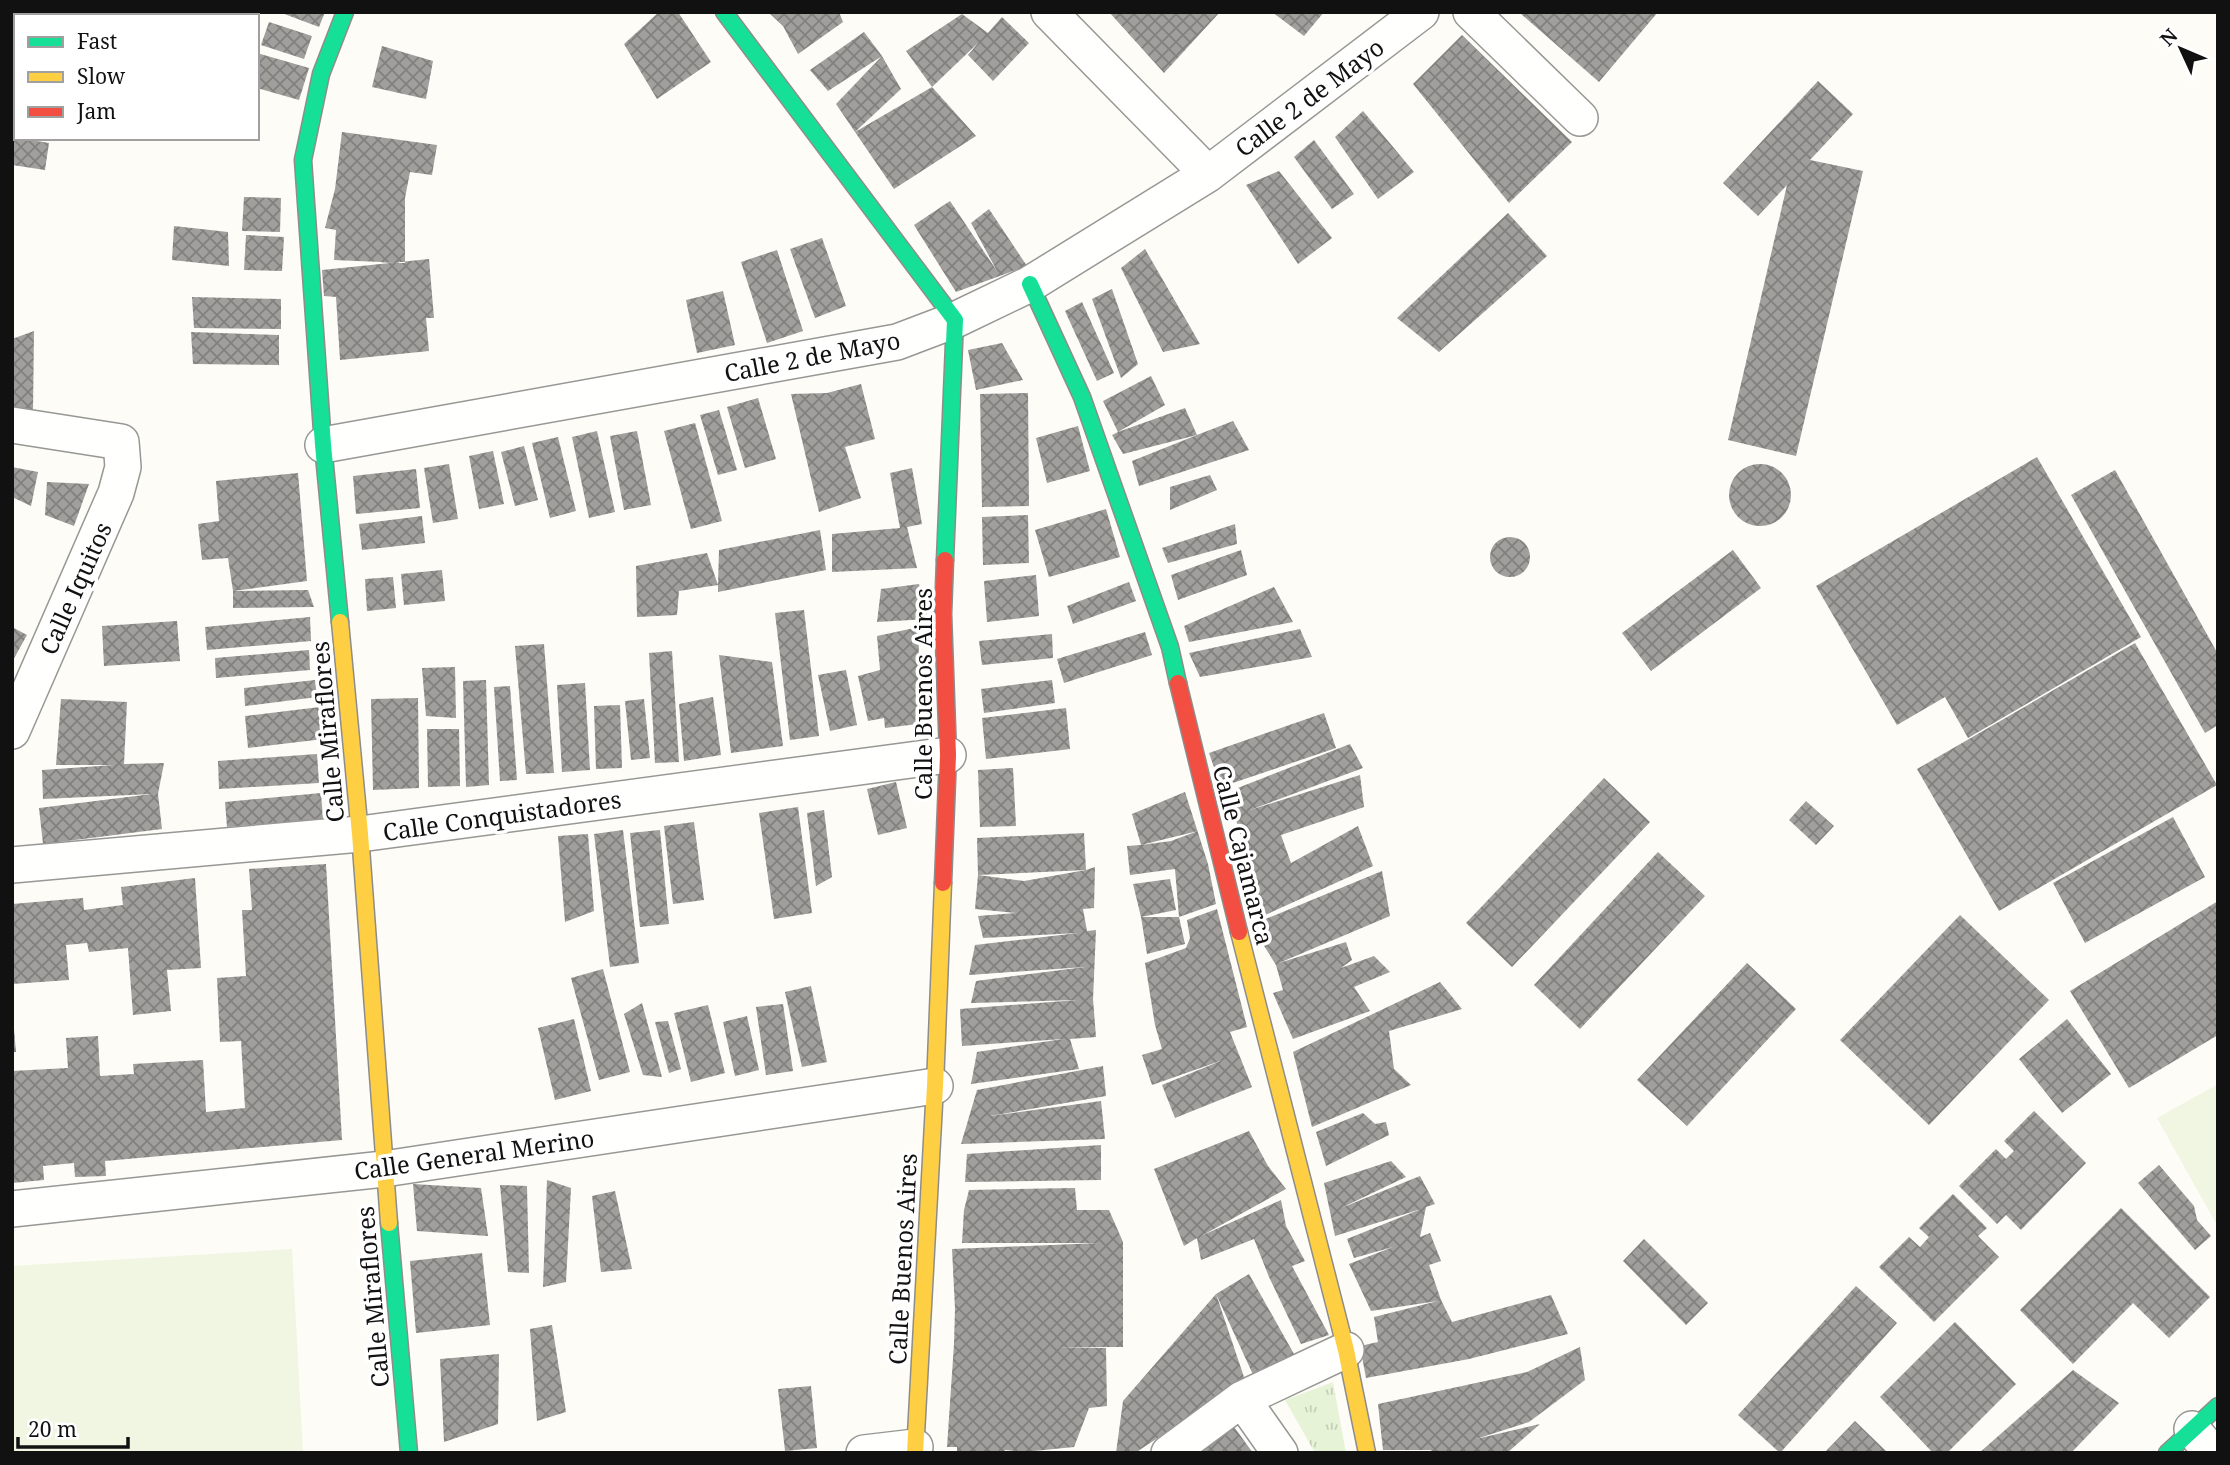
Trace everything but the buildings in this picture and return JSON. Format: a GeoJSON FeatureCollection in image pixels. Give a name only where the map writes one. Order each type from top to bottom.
{"type":"FeatureCollection","features":[{"type":"Feature","properties":{"kind":"street","name":"Calle Miraflores"},"geometry":{"type":"LineString","coordinates":[[345,12],[321,74],[303,160],[323,445],[360,834],[384,1168],[409,1453]]}},
{"type":"Feature","properties":{"kind":"street"},"geometry":{"type":"LineString","coordinates":[[724,12],[955,320]]}},
{"type":"Feature","properties":{"kind":"street"},"geometry":{"type":"LineString","coordinates":[[1049,12],[1208,174]]}},
{"type":"Feature","properties":{"kind":"street","name":"Calle 2 de Mayo"},"geometry":{"type":"LineString","coordinates":[[323,445],[897,342],[955,320],[1030,285],[1208,174],[1421,12]]}},
{"type":"Feature","properties":{"kind":"street"},"geometry":{"type":"LineString","coordinates":[[1471,12],[1580,118]]}},
{"type":"Feature","properties":{"kind":"street","name":"Calle Cajamarca"},"geometry":{"type":"LineString","coordinates":[[1030,285],[1082,397],[1171,647],[1207,808],[1346,1350],[1367,1453]]}},
{"type":"Feature","properties":{"kind":"street","name":"Calle Buenos Aires"},"geometry":{"type":"LineString","coordinates":[[915,1450],[948,755],[943,614],[955,320]]}},
{"type":"Feature","properties":{"kind":"street","name":"Calle Iquitos"},"geometry":{"type":"LineString","coordinates":[[12,425],[121,442],[123,467],[116,493],[12,731]]}},
{"type":"Feature","properties":{"kind":"street","name":"Calle Conquistadores"},"geometry":{"type":"LineString","coordinates":[[12,865],[360,834],[948,755]]}},
{"type":"Feature","properties":{"kind":"street","name":"Calle General Merino"},"geometry":{"type":"LineString","coordinates":[[12,1209],[384,1168],[934,1086]]}},
{"type":"Feature","properties":{"kind":"street"},"geometry":{"type":"LineString","coordinates":[[1170,1453],[1242,1399],[1346,1350]]}},
{"type":"Feature","properties":{"kind":"street"},"geometry":{"type":"LineString","coordinates":[[1242,1399],[1280,1453]]}},
{"type":"Feature","properties":{"kind":"street"},"geometry":{"type":"LineString","coordinates":[[2167,1453],[2208,1429]]}},
{"type":"Feature","properties":{"kind":"street"},"geometry":{"type":"LineString","coordinates":[[864,1453],[915,1450]]}},
{"type":"Feature","properties":{"kind":"green space"},"geometry":{"type":"Polygon","coordinates":[[[2218,1084],[2218,1227],[2157,1118],[2218,1084]]]}},
{"type":"Feature","properties":{"kind":"green space"},"geometry":{"type":"Polygon","coordinates":[[[292,1249],[303,1453],[12,1453],[12,1266],[292,1249]]]}},
{"type":"Feature","properties":{"kind":"green space"},"geometry":{"type":"Polygon","coordinates":[[[1333,1382],[1346,1453],[1315,1453],[1285,1400],[1333,1382]]]}},
{"type":"Feature","properties":{"kind":"traffic: fast"},"geometry":{"type":"LineString","coordinates":[[340,622],[323,445],[303,160],[321,74],[345,12]]}},
{"type":"Feature","properties":{"kind":"traffic: fast"},"geometry":{"type":"LineString","coordinates":[[724,12],[955,320],[945,560]]}},
{"type":"Feature","properties":{"kind":"traffic: fast"},"geometry":{"type":"LineString","coordinates":[[1030,284],[1082,397],[1170,647],[1178,683]]}},
{"type":"Feature","properties":{"kind":"traffic: fast"},"geometry":{"type":"LineString","coordinates":[[389,1223],[409,1453]]}},
{"type":"Feature","properties":{"kind":"traffic: fast"},"geometry":{"type":"LineString","coordinates":[[2167,1453],[2218,1406]]}},
{"type":"Feature","properties":{"kind":"traffic: slow"},"geometry":{"type":"LineString","coordinates":[[340,622],[360,834],[389,1223]]}},
{"type":"Feature","properties":{"kind":"traffic: slow"},"geometry":{"type":"LineString","coordinates":[[915,1453],[943,883]]}},
{"type":"Feature","properties":{"kind":"traffic: slow"},"geometry":{"type":"LineString","coordinates":[[1239,932],[1346,1350],[1367,1453]]}},
{"type":"Feature","properties":{"kind":"traffic: jam"},"geometry":{"type":"LineString","coordinates":[[943,883],[948,755],[943,614],[945,560]]}},
{"type":"Feature","properties":{"kind":"traffic: jam"},"geometry":{"type":"LineString","coordinates":[[1178,683],[1239,932]]}}]}
